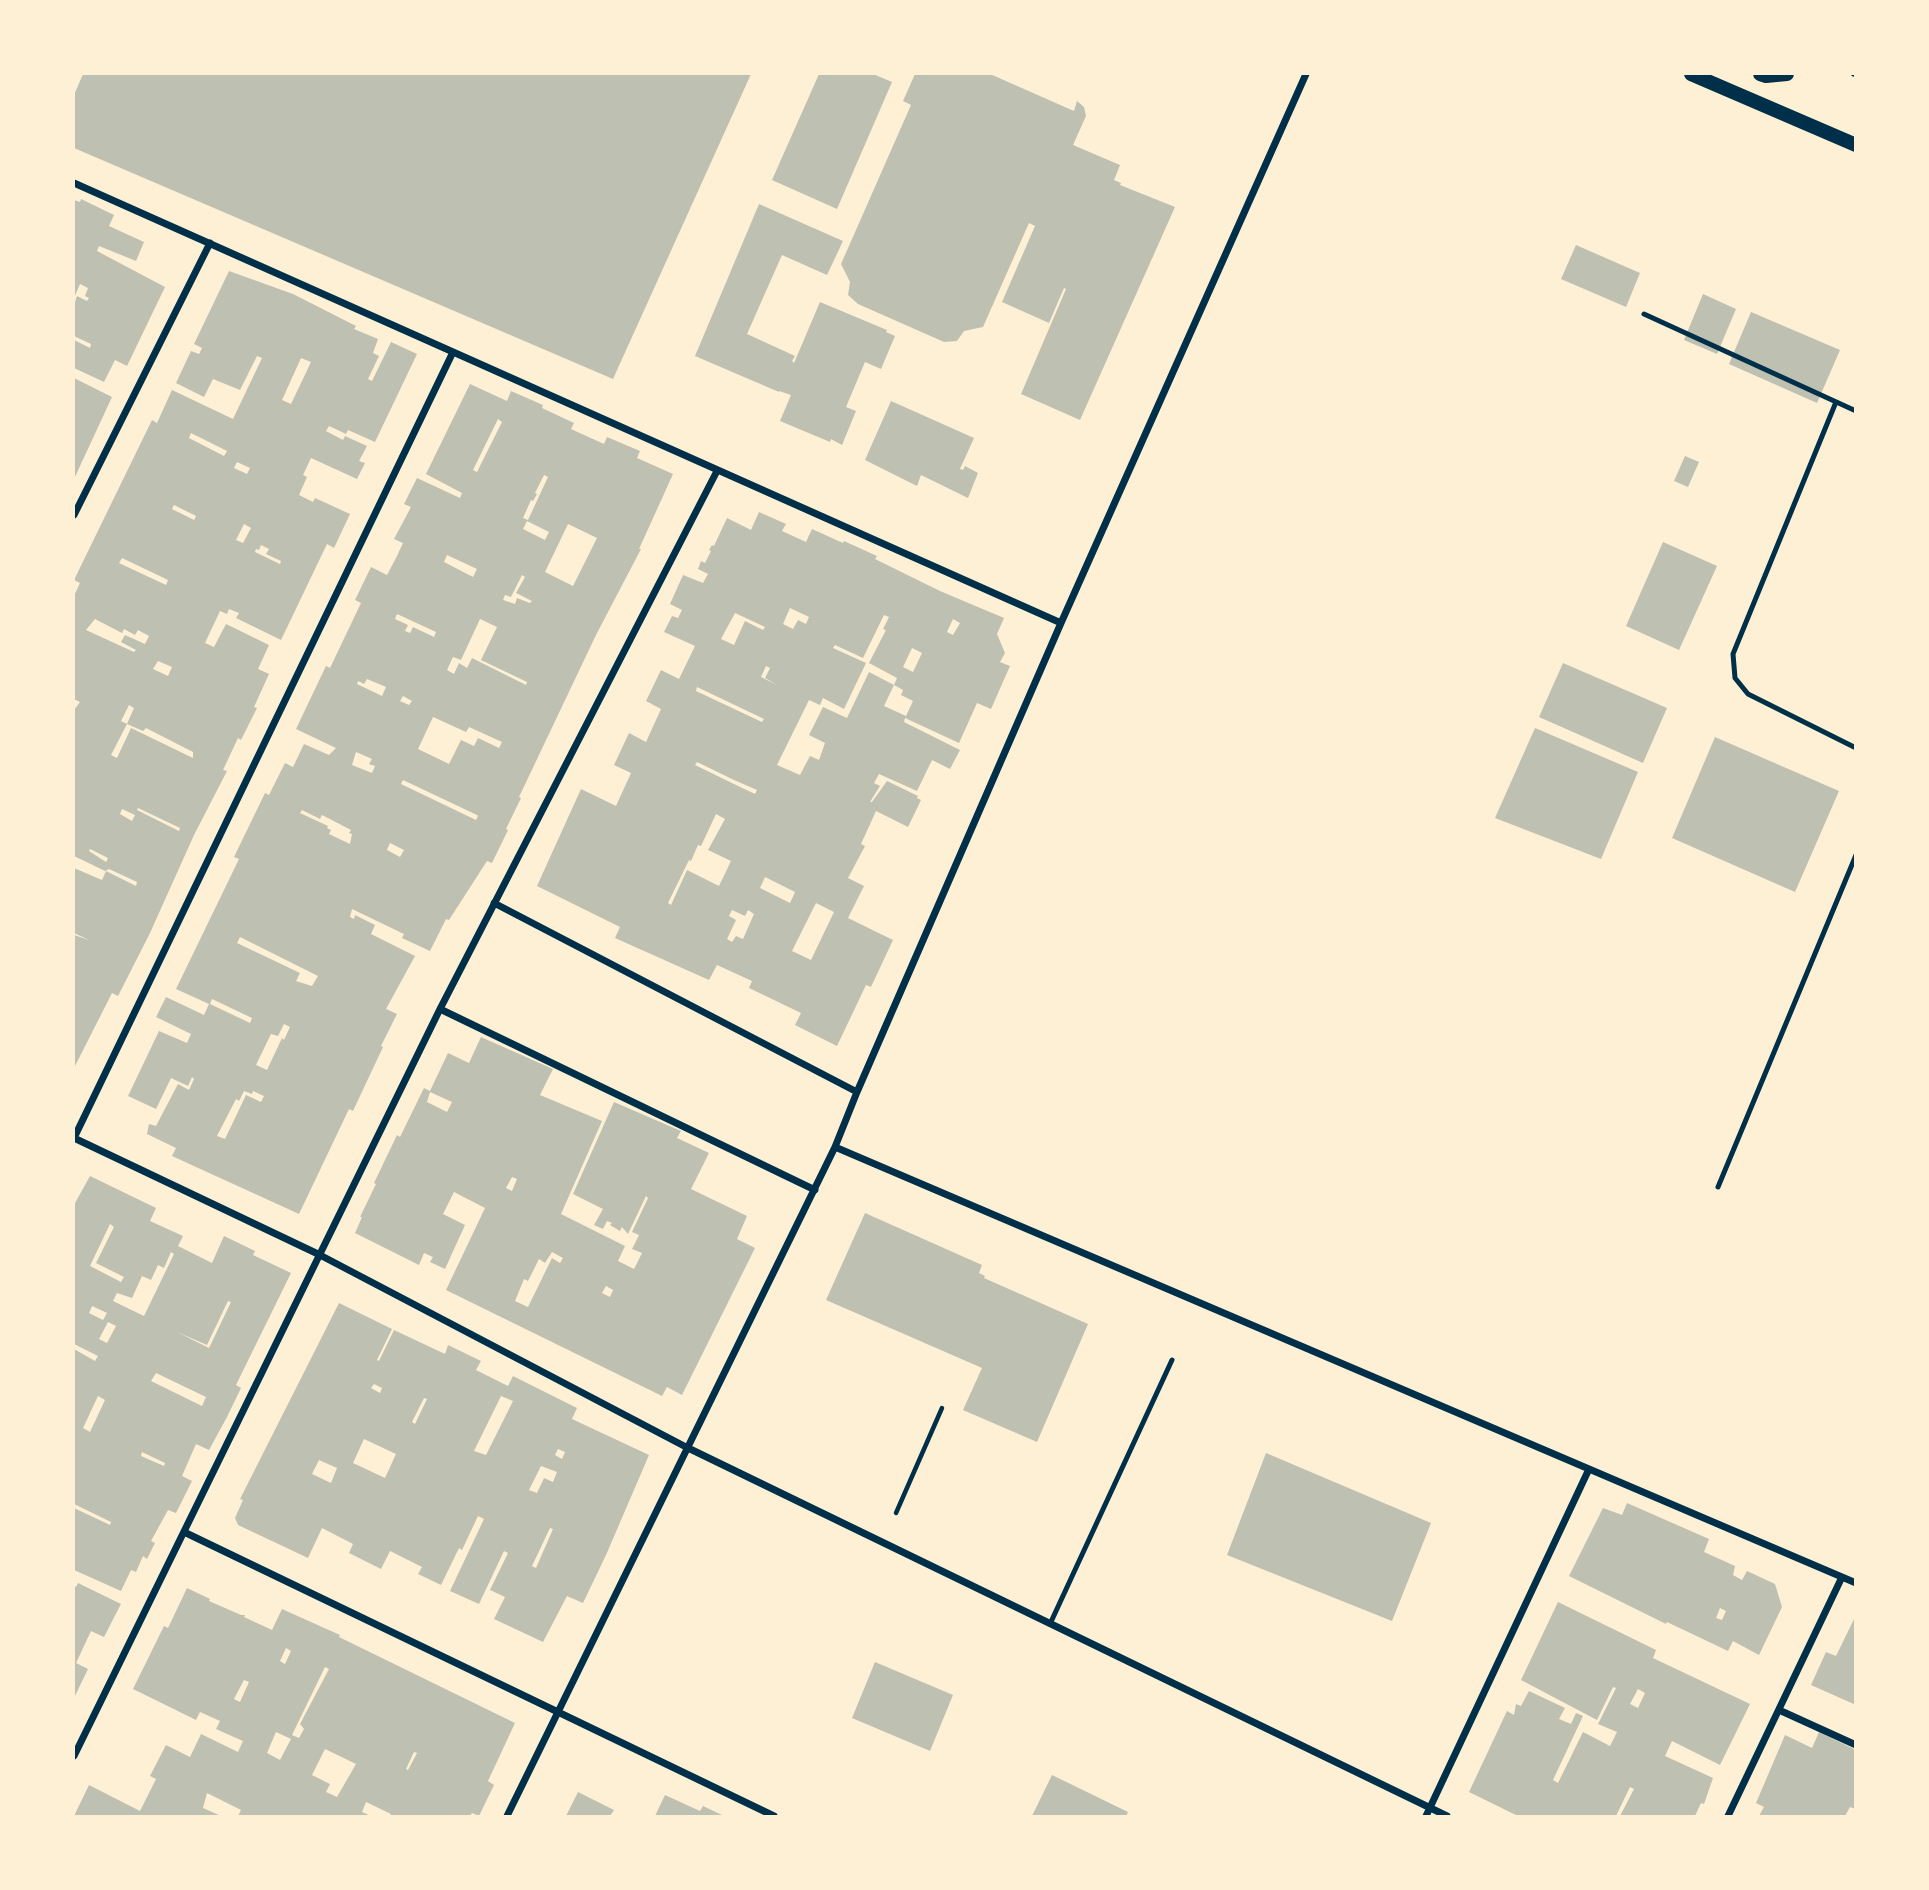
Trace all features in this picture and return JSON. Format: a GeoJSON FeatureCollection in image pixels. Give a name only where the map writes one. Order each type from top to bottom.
{"type":"FeatureCollection","features":[{"type":"Feature","properties":{"kind":"main road"},"geometry":{"type":"LineString","coordinates":[[1691,74],[1856,145]]}},
{"type":"Feature","properties":{"kind":"main road"},"geometry":{"type":"LineString","coordinates":[[1760,74],[1787,74]]}},
{"type":"Feature","properties":{"kind":"street"},"geometry":{"type":"LineString","coordinates":[[507,1816],[686,1447],[816,1189],[1061,623],[1306,74]]}},
{"type":"Feature","properties":{"kind":"street"},"geometry":{"type":"LineString","coordinates":[[74,183],[1061,623]]}},
{"type":"Feature","properties":{"kind":"street"},"geometry":{"type":"LineString","coordinates":[[74,515],[210,243]]}},
{"type":"Feature","properties":{"kind":"street"},"geometry":{"type":"LineString","coordinates":[[453,352],[74,1138],[318,1254],[686,1447],[1428,1812],[1447,1816]]}},
{"type":"Feature","properties":{"kind":"street"},"geometry":{"type":"LineString","coordinates":[[74,1756],[440,1009],[717,471]]}},
{"type":"Feature","properties":{"kind":"street"},"geometry":{"type":"LineString","coordinates":[[494,903],[857,1092]]}},
{"type":"Feature","properties":{"kind":"street"},"geometry":{"type":"LineString","coordinates":[[440,1009],[816,1189]]}},
{"type":"Feature","properties":{"kind":"street"},"geometry":{"type":"LineString","coordinates":[[835,1147],[1856,1583]]}},
{"type":"Feature","properties":{"kind":"street"},"geometry":{"type":"LineString","coordinates":[[1428,1812],[1589,1469]]}},
{"type":"Feature","properties":{"kind":"street"},"geometry":{"type":"LineString","coordinates":[[184,1532],[774,1816]]}},
{"type":"Feature","properties":{"kind":"street"},"geometry":{"type":"LineString","coordinates":[[1728,1816],[1842,1577]]}},
{"type":"Feature","properties":{"kind":"street"},"geometry":{"type":"LineString","coordinates":[[1779,1710],[1856,1745]]}},
{"type":"Feature","properties":{"kind":"lane"},"geometry":{"type":"LineString","coordinates":[[1644,314],[1856,411]]}},
{"type":"Feature","properties":{"kind":"lane"},"geometry":{"type":"LineString","coordinates":[[1836,402],[1733,654],[1735,678],[1748,694],[1856,748]]}},
{"type":"Feature","properties":{"kind":"lane"},"geometry":{"type":"LineString","coordinates":[[1718,1186],[1856,855]]}},
{"type":"Feature","properties":{"kind":"lane"},"geometry":{"type":"LineString","coordinates":[[1050,1624],[1172,1360]]}},
{"type":"Feature","properties":{"kind":"path"},"geometry":{"type":"LineString","coordinates":[[896,1513],[942,1408]]}},
{"type":"Feature","properties":{"kind":"building"},"geometry":{"type":"Polygon","coordinates":[[[83,74],[751,74],[613,379],[74,148],[74,95],[83,74]]]}},
{"type":"Feature","properties":{"kind":"building"},"geometry":{"type":"Polygon","coordinates":[[[819,74],[873,74],[892,82],[837,209],[772,180],[819,74]]]}},
{"type":"Feature","properties":{"kind":"building"},"geometry":{"type":"Polygon","coordinates":[[[915,74],[990,74],[1074,111],[1077,101],[1084,107],[1086,116],[1073,145],[1120,165],[1114,180],[1121,183],[1120,185],[1175,207],[1080,420],[1021,394],[1066,289],[1064,288],[1049,323],[1002,302],[1035,226],[1029,223],[983,327],[964,331],[957,341],[944,342],[858,304],[848,295],[850,282],[841,264],[911,105],[903,101],[915,74]]]}},
{"type":"Feature","properties":{"kind":"building"},"geometry":{"type":"Polygon","coordinates":[[[81,199],[114,215],[109,226],[144,242],[136,261],[99,246],[97,251],[165,287],[127,366],[115,360],[104,382],[74,368],[74,340],[90,348],[91,344],[74,336],[74,305],[77,296],[87,301],[89,298],[85,296],[88,288],[80,284],[74,298],[74,200],[80,202],[81,199]]]}},
{"type":"Feature","properties":{"kind":"building"},"geometry":{"type":"Polygon","coordinates":[[[759,204],[843,241],[827,275],[782,255],[747,334],[795,356],[792,361],[794,363],[820,302],[887,330],[886,332],[895,336],[881,369],[865,362],[846,407],[856,411],[842,445],[780,421],[791,395],[695,356],[759,204]]]}},
{"type":"Feature","properties":{"kind":"building"},"geometry":{"type":"Polygon","coordinates":[[[1576,245],[1640,273],[1626,307],[1561,279],[1576,245]]]}},
{"type":"Feature","properties":{"kind":"building"},"geometry":{"type":"Polygon","coordinates":[[[229,271],[293,294],[356,326],[354,329],[378,339],[373,353],[379,356],[368,379],[372,381],[391,342],[417,354],[375,442],[348,430],[346,434],[329,426],[326,431],[343,440],[345,436],[367,446],[359,461],[365,463],[357,479],[311,458],[303,475],[307,477],[299,495],[313,502],[315,498],[350,514],[334,548],[327,544],[281,640],[236,618],[239,613],[229,609],[227,614],[220,611],[205,643],[214,647],[226,624],[269,645],[258,669],[269,674],[254,707],[257,708],[241,740],[238,738],[223,770],[227,771],[194,835],[150,933],[118,996],[112,993],[74,1068],[74,935],[89,940],[74,933],[74,868],[102,880],[106,871],[136,886],[137,882],[74,856],[74,710],[80,702],[74,699],[74,596],[80,583],[74,580],[152,420],[157,423],[172,390],[233,419],[262,358],[257,356],[240,390],[213,379],[204,397],[176,383],[191,351],[199,354],[202,348],[194,344],[229,271]],[[301,358],[282,400],[291,404],[311,362],[301,358]],[[191,433],[189,438],[224,456],[227,451],[191,433]],[[237,462],[234,468],[247,474],[250,468],[237,462]],[[174,505],[172,509],[194,520],[196,516],[174,505]],[[244,524],[236,540],[243,543],[251,528],[244,524]],[[261,545],[255,552],[280,564],[281,561],[266,554],[269,549],[261,545]],[[122,558],[119,563],[166,585],[168,580],[122,558]],[[95,619],[86,630],[134,652],[136,650],[121,642],[125,635],[145,644],[149,636],[138,630],[135,635],[124,629],[122,633],[95,619]],[[158,661],[153,669],[168,676],[172,667],[158,661]],[[129,705],[121,721],[127,724],[134,708],[129,705]],[[127,724],[111,755],[117,758],[131,728],[193,758],[193,752],[146,728],[143,731],[127,724]],[[138,808],[137,810],[179,831],[180,828],[138,808]],[[122,809],[120,814],[132,821],[135,815],[122,809]],[[90,849],[89,851],[106,862],[108,858],[90,849]]]}},
{"type":"Feature","properties":{"kind":"building"},"geometry":{"type":"Polygon","coordinates":[[[1703,294],[1736,309],[1717,354],[1684,340],[1703,294]]]}},
{"type":"Feature","properties":{"kind":"building"},"geometry":{"type":"Polygon","coordinates":[[[1751,312],[1840,350],[1817,403],[1729,364],[1751,312]]]}},
{"type":"Feature","properties":{"kind":"building"},"geometry":{"type":"Polygon","coordinates":[[[74,378],[112,397],[74,479],[74,378]]]}},
{"type":"Feature","properties":{"kind":"building"},"geometry":{"type":"Polygon","coordinates":[[[470,384],[507,401],[511,391],[543,405],[542,408],[574,423],[571,429],[604,444],[607,437],[640,451],[637,458],[673,474],[641,549],[596,635],[519,797],[521,798],[506,829],[508,830],[492,863],[487,861],[449,920],[446,919],[430,951],[402,938],[404,934],[352,909],[350,917],[354,919],[355,915],[375,925],[371,934],[415,956],[386,1009],[397,1014],[381,1046],[383,1047],[353,1111],[349,1109],[299,1214],[172,1156],[176,1148],[147,1134],[149,1124],[156,1126],[178,1084],[189,1090],[194,1079],[192,1077],[188,1086],[171,1078],[156,1109],[128,1096],[159,1031],[187,1043],[191,1034],[156,1017],[166,997],[204,1015],[209,1004],[176,989],[239,859],[234,857],[265,793],[269,795],[285,763],[293,767],[304,744],[329,755],[336,748],[296,729],[326,666],[330,668],[361,603],[355,600],[371,567],[387,575],[397,556],[403,543],[394,539],[411,507],[404,504],[417,478],[460,498],[462,493],[426,474],[470,384]],[[498,419],[473,470],[477,472],[502,422],[498,419]],[[544,475],[533,501],[531,500],[523,518],[528,520],[548,477],[544,475]],[[527,521],[523,529],[545,540],[549,532],[527,521]],[[568,524],[545,572],[573,586],[597,538],[568,524]],[[447,555],[444,562],[473,577],[477,569],[447,555]],[[522,575],[511,597],[505,595],[503,600],[515,604],[517,598],[530,603],[532,601],[516,593],[525,577],[522,575]],[[397,614],[395,619],[408,625],[405,631],[410,633],[413,627],[434,637],[436,632],[397,614]],[[480,619],[461,660],[453,657],[447,670],[454,674],[459,663],[467,668],[472,658],[526,685],[527,682],[481,660],[497,627],[480,619]],[[367,679],[364,684],[358,681],[357,684],[382,696],[386,687],[367,679]],[[403,696],[400,701],[409,705],[412,701],[403,696]],[[433,717],[418,749],[449,764],[461,740],[474,746],[478,738],[499,748],[502,742],[469,727],[466,732],[433,717]],[[356,752],[352,765],[372,773],[375,766],[369,764],[372,759],[356,752]],[[403,780],[401,784],[476,820],[478,816],[403,780]],[[302,810],[300,813],[328,826],[331,830],[329,834],[350,844],[351,830],[322,815],[320,819],[302,810]],[[390,843],[387,850],[400,857],[404,850],[390,843]],[[240,937],[237,943],[300,973],[296,981],[312,986],[318,976],[240,937]],[[212,999],[210,1004],[250,1023],[252,1018],[212,999]],[[284,1024],[278,1036],[271,1034],[256,1065],[267,1070],[290,1027],[284,1024]],[[244,1091],[239,1101],[236,1099],[217,1136],[225,1139],[246,1095],[261,1102],[264,1096],[253,1091],[252,1094],[244,1091]]]}},
{"type":"Feature","properties":{"kind":"building"},"geometry":{"type":"Polygon","coordinates":[[[891,401],[974,438],[960,469],[963,470],[965,466],[978,473],[968,498],[921,475],[917,486],[865,460],[891,401]]]}},
{"type":"Feature","properties":{"kind":"building"},"geometry":{"type":"Polygon","coordinates":[[[1685,456],[1699,462],[1688,487],[1674,481],[1685,456]]]}},
{"type":"Feature","properties":{"kind":"building"},"geometry":{"type":"Polygon","coordinates":[[[759,512],[786,524],[782,531],[806,542],[812,529],[877,556],[875,559],[940,591],[1004,618],[997,634],[1005,653],[1000,662],[1010,666],[991,709],[977,703],[959,743],[905,718],[904,722],[960,750],[950,769],[932,760],[917,791],[879,774],[874,783],[880,786],[870,802],[887,781],[921,800],[908,827],[876,811],[861,844],[865,846],[848,878],[864,886],[848,918],[893,940],[871,987],[866,985],[837,1046],[795,1025],[801,1013],[749,988],[752,981],[717,965],[709,980],[615,938],[620,927],[537,886],[581,789],[616,806],[631,773],[614,765],[629,733],[646,742],[661,709],[646,701],[661,670],[679,679],[695,646],[664,632],[672,616],[678,618],[682,610],[670,604],[683,575],[703,583],[708,574],[698,569],[701,561],[705,563],[711,551],[709,550],[714,546],[727,518],[751,530],[759,512]],[[790,608],[783,624],[793,629],[798,620],[806,624],[809,617],[790,608]],[[735,613],[721,639],[734,645],[745,621],[763,630],[765,627],[735,613]],[[884,615],[863,658],[835,645],[833,648],[866,663],[844,709],[823,698],[820,705],[809,700],[777,765],[800,775],[810,756],[819,760],[825,743],[809,735],[823,707],[847,718],[869,672],[894,685],[897,678],[869,663],[886,630],[883,629],[889,617],[884,615]],[[953,619],[947,632],[953,635],[960,623],[953,619]],[[912,648],[903,667],[913,672],[922,653],[912,648]],[[766,666],[761,677],[777,685],[765,678],[770,668],[766,666]],[[894,685],[884,706],[906,716],[913,701],[901,695],[903,690],[894,685]],[[697,687],[696,691],[762,722],[764,719],[697,687]],[[697,762],[695,765],[755,794],[757,790],[697,762]],[[716,814],[691,861],[689,860],[668,903],[671,905],[687,870],[719,886],[731,861],[708,850],[725,819],[716,814]],[[765,877],[760,888],[790,903],[795,892],[765,877]],[[816,903],[792,951],[811,960],[834,912],[816,903]],[[732,910],[729,916],[736,920],[727,939],[732,942],[736,936],[743,939],[754,914],[748,910],[745,916],[732,910]]]}},
{"type":"Feature","properties":{"kind":"building"},"geometry":{"type":"Polygon","coordinates":[[[1663,542],[1717,566],[1679,650],[1626,626],[1663,542]]]}},
{"type":"Feature","properties":{"kind":"building"},"geometry":{"type":"Polygon","coordinates":[[[1563,663],[1667,708],[1643,763],[1539,717],[1563,663]]]}},
{"type":"Feature","properties":{"kind":"building"},"geometry":{"type":"Polygon","coordinates":[[[1535,728],[1638,772],[1601,859],[1495,818],[1535,728]]]}},
{"type":"Feature","properties":{"kind":"building"},"geometry":{"type":"Polygon","coordinates":[[[1715,737],[1839,791],[1795,892],[1672,838],[1715,737]]]}},
{"type":"Feature","properties":{"kind":"building"},"geometry":{"type":"Polygon","coordinates":[[[481,1037],[553,1069],[540,1095],[602,1121],[561,1214],[625,1246],[618,1261],[634,1269],[642,1253],[632,1249],[639,1235],[632,1232],[648,1198],[646,1196],[628,1234],[622,1227],[620,1231],[607,1221],[603,1229],[594,1225],[603,1209],[573,1194],[614,1102],[681,1131],[677,1138],[709,1153],[691,1189],[747,1216],[737,1239],[755,1248],[682,1395],[667,1387],[662,1396],[446,1290],[485,1208],[454,1192],[443,1214],[465,1225],[445,1269],[430,1262],[433,1257],[424,1253],[419,1265],[355,1233],[376,1184],[374,1183],[424,1088],[430,1091],[448,1053],[469,1063],[481,1037]],[[430,1092],[427,1102],[447,1112],[452,1102],[430,1092]],[[512,1177],[506,1188],[512,1191],[517,1179],[512,1177]],[[552,1252],[545,1263],[539,1259],[528,1281],[524,1279],[515,1301],[528,1307],[552,1258],[560,1263],[563,1258],[552,1252]],[[606,1286],[602,1293],[610,1297],[613,1290],[606,1286]]]}},
{"type":"Feature","properties":{"kind":"building"},"geometry":{"type":"Polygon","coordinates":[[[90,1176],[156,1208],[150,1221],[183,1236],[178,1246],[212,1263],[224,1236],[255,1251],[253,1255],[291,1273],[236,1385],[241,1388],[209,1450],[196,1444],[182,1476],[192,1481],[176,1513],[168,1510],[151,1541],[155,1543],[147,1559],[143,1556],[136,1572],[131,1570],[121,1591],[74,1570],[74,1508],[110,1525],[111,1522],[74,1504],[74,1349],[95,1361],[98,1356],[74,1344],[74,1205],[90,1176]],[[110,1224],[90,1266],[121,1282],[124,1277],[96,1263],[114,1227],[110,1224]],[[171,1252],[164,1268],[158,1265],[151,1280],[142,1276],[132,1298],[117,1293],[113,1301],[144,1316],[174,1254],[171,1252]],[[228,1301],[207,1345],[177,1332],[209,1348],[231,1302],[228,1301]],[[92,1306],[89,1313],[103,1320],[107,1313],[92,1306]],[[108,1322],[99,1339],[107,1343],[116,1326],[108,1322]],[[156,1373],[151,1381],[202,1406],[206,1397],[156,1373]],[[98,1396],[83,1428],[90,1432],[105,1400],[98,1396]],[[142,1452],[141,1456],[164,1466],[165,1463],[142,1452]]]}},
{"type":"Feature","properties":{"kind":"building"},"geometry":{"type":"Polygon","coordinates":[[[865,1213],[982,1265],[979,1273],[985,1276],[984,1278],[1088,1324],[1037,1442],[963,1410],[982,1368],[826,1300],[865,1213]]]}},
{"type":"Feature","properties":{"kind":"building"},"geometry":{"type":"Polygon","coordinates":[[[339,1303],[392,1329],[377,1360],[379,1361],[394,1330],[445,1354],[448,1345],[481,1361],[476,1370],[508,1386],[513,1376],[577,1408],[572,1419],[649,1455],[583,1603],[567,1596],[543,1642],[494,1619],[505,1597],[490,1590],[508,1553],[504,1551],[479,1604],[450,1591],[484,1519],[478,1516],[441,1585],[418,1574],[422,1567],[390,1551],[381,1569],[349,1553],[353,1544],[322,1528],[308,1558],[238,1525],[235,1518],[243,1500],[240,1499],[339,1303]],[[374,1384],[371,1388],[380,1393],[382,1388],[374,1384]],[[501,1396],[474,1451],[486,1455],[513,1401],[501,1396]],[[424,1398],[412,1422],[415,1424],[427,1399],[424,1398]],[[364,1439],[353,1463],[385,1478],[396,1454],[364,1439]],[[558,1449],[555,1455],[562,1459],[565,1452],[558,1449]],[[319,1460],[312,1474],[331,1483],[337,1468],[319,1460]],[[541,1466],[529,1490],[537,1493],[544,1478],[553,1482],[557,1472],[541,1466]],[[550,1528],[532,1566],[536,1568],[553,1529],[550,1528]]]}},
{"type":"Feature","properties":{"kind":"building"},"geometry":{"type":"Polygon","coordinates":[[[1266,1453],[1431,1523],[1392,1621],[1227,1555],[1266,1453]]]}},
{"type":"Feature","properties":{"kind":"building"},"geometry":{"type":"Polygon","coordinates":[[[1627,1503],[1709,1539],[1704,1552],[1735,1566],[1733,1575],[1742,1580],[1747,1571],[1775,1584],[1782,1607],[1759,1655],[1733,1641],[1728,1651],[1569,1576],[1603,1508],[1622,1515],[1627,1503]],[[1720,1608],[1716,1618],[1722,1620],[1726,1611],[1720,1608]]]}},
{"type":"Feature","properties":{"kind":"building"},"geometry":{"type":"Polygon","coordinates":[[[78,1583],[121,1604],[104,1637],[91,1631],[76,1663],[88,1669],[74,1698],[74,1586],[78,1583]]]}},
{"type":"Feature","properties":{"kind":"building"},"geometry":{"type":"Polygon","coordinates":[[[187,1588],[272,1630],[282,1609],[340,1635],[339,1637],[515,1723],[488,1781],[494,1785],[479,1816],[472,1813],[470,1816],[389,1816],[391,1814],[366,1802],[362,1812],[371,1816],[238,1816],[241,1810],[207,1793],[203,1808],[221,1816],[74,1816],[89,1785],[140,1811],[156,1779],[150,1776],[166,1745],[190,1757],[201,1734],[238,1752],[243,1741],[216,1729],[220,1721],[200,1712],[196,1720],[133,1689],[164,1626],[168,1628],[187,1588]],[[286,1648],[280,1661],[285,1664],[291,1651],[286,1648]],[[325,1667],[292,1735],[299,1738],[304,1729],[300,1724],[329,1669],[325,1667]],[[244,1680],[234,1699],[240,1702],[249,1682],[244,1680]],[[276,1732],[267,1753],[280,1760],[291,1739],[276,1732]],[[325,1749],[312,1775],[330,1784],[326,1792],[337,1797],[356,1764],[325,1749]],[[414,1752],[406,1769],[408,1770],[417,1753],[414,1752]]]}},
{"type":"Feature","properties":{"kind":"building"},"geometry":{"type":"Polygon","coordinates":[[[1558,1602],[1656,1650],[1653,1658],[1750,1704],[1720,1765],[1672,1741],[1665,1756],[1713,1778],[1704,1804],[1701,1803],[1695,1816],[1620,1816],[1634,1789],[1630,1787],[1616,1816],[1518,1816],[1469,1792],[1507,1711],[1514,1715],[1516,1704],[1521,1706],[1529,1691],[1565,1708],[1559,1719],[1571,1724],[1576,1713],[1583,1716],[1553,1780],[1558,1783],[1583,1732],[1610,1746],[1617,1732],[1598,1724],[1616,1688],[1613,1687],[1597,1720],[1521,1680],[1558,1602]],[[1638,1689],[1630,1704],[1638,1708],[1645,1693],[1638,1689]]]}},
{"type":"Feature","properties":{"kind":"building"},"geometry":{"type":"Polygon","coordinates":[[[1856,1615],[1856,1705],[1811,1685],[1826,1652],[1836,1656],[1856,1615]]]}},
{"type":"Feature","properties":{"kind":"building"},"geometry":{"type":"Polygon","coordinates":[[[875,1662],[953,1695],[930,1751],[852,1718],[875,1662]]]}},
{"type":"Feature","properties":{"kind":"building"},"geometry":{"type":"Polygon","coordinates":[[[1819,1732],[1856,1750],[1856,1809],[1850,1807],[1845,1816],[1759,1816],[1764,1807],[1756,1803],[1785,1735],[1812,1748],[1819,1732]]]}},
{"type":"Feature","properties":{"kind":"building"},"geometry":{"type":"Polygon","coordinates":[[[1052,1775],[1128,1812],[1126,1816],[1032,1816],[1052,1775]]]}},
{"type":"Feature","properties":{"kind":"building"},"geometry":{"type":"Polygon","coordinates":[[[578,1792],[614,1810],[610,1816],[566,1816],[578,1792]]]}},
{"type":"Feature","properties":{"kind":"building"},"geometry":{"type":"Polygon","coordinates":[[[665,1795],[700,1811],[703,1806],[724,1816],[655,1816],[665,1795]]]}}]}
